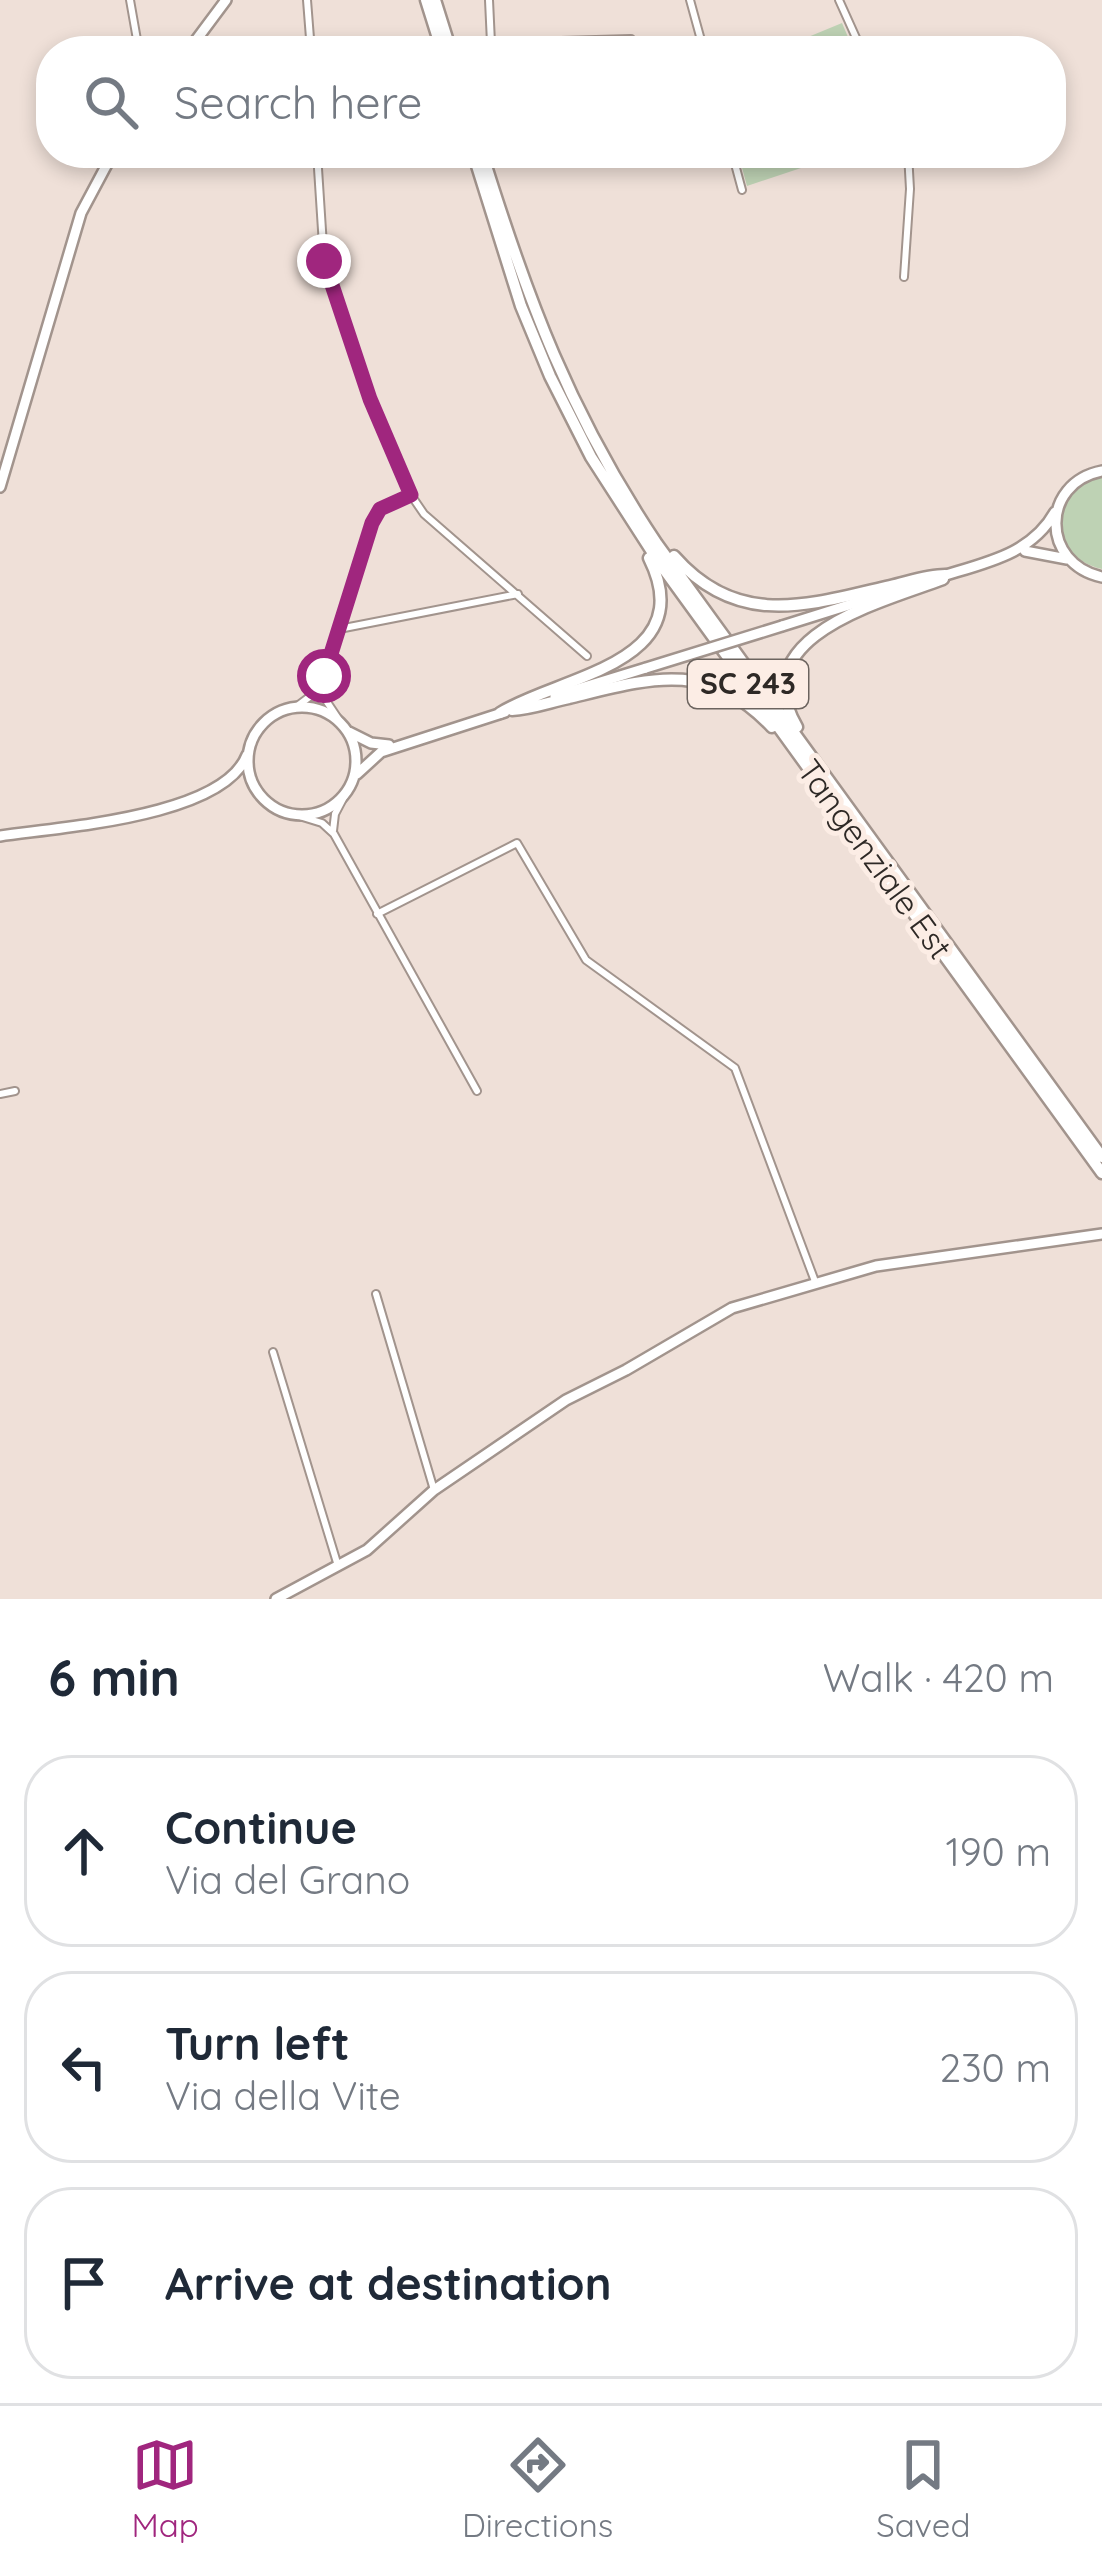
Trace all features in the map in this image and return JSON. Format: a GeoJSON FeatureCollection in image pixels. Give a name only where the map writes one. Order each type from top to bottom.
{"type":"FeatureCollection","features":[{"type":"Feature","properties":{"kind":"highway"},"geometry":{"type":"LineString","coordinates":[[430,0],[441,36]]}},
{"type":"Feature","properties":{"kind":"highway","name":"Tangenziale Est"},"geometry":{"type":"LineString","coordinates":[[483,168],[536,344],[609,488],[1102,1173]]}},
{"type":"Feature","properties":{"kind":"highway","name":"Tangenziale Est"},"geometry":{"type":"LineString","coordinates":[[483,168],[536,319],[624,495],[1102,1157]]}},
{"type":"Feature","properties":{"kind":"highway"},"geometry":{"type":"LineString","coordinates":[[506,711],[625,657],[652,631],[660,597],[656,573],[609,488]]}},
{"type":"Feature","properties":{"kind":"highway"},"geometry":{"type":"LineString","coordinates":[[624,495],[686,570],[710,589],[744,603],[794,606],[948,574]]}},
{"type":"Feature","properties":{"kind":"highway"},"geometry":{"type":"LineString","coordinates":[[843,801],[788,709],[786,681],[793,659],[818,632],[948,574]]}},
{"type":"Feature","properties":{"kind":"highway"},"geometry":{"type":"LineString","coordinates":[[506,711],[662,677],[712,684],[763,718],[826,793]]}},
{"type":"Feature","properties":{"kind":"street"},"geometry":{"type":"LineString","coordinates":[[130,0],[136,36]]}},
{"type":"Feature","properties":{"kind":"street"},"geometry":{"type":"LineString","coordinates":[[199,36],[226,0]]}},
{"type":"Feature","properties":{"kind":"street"},"geometry":{"type":"LineString","coordinates":[[307,0],[309,36]]}},
{"type":"Feature","properties":{"kind":"street"},"geometry":{"type":"LineString","coordinates":[[489,0],[491,36]]}},
{"type":"Feature","properties":{"kind":"street"},"geometry":{"type":"LineString","coordinates":[[690,0],[700,36]]}},
{"type":"Feature","properties":{"kind":"street"},"geometry":{"type":"LineString","coordinates":[[839,0],[855,36]]}},
{"type":"Feature","properties":{"kind":"street"},"geometry":{"type":"LineString","coordinates":[[0,488],[81,213],[105,168]]}},
{"type":"Feature","properties":{"kind":"street"},"geometry":{"type":"LineString","coordinates":[[318,168],[324,261],[370,399],[411,495],[587,656]]}},
{"type":"Feature","properties":{"kind":"street"},"geometry":{"type":"LineString","coordinates":[[736,168],[742,190]]}},
{"type":"Feature","properties":{"kind":"street"},"geometry":{"type":"LineString","coordinates":[[904,277],[909,168]]}},
{"type":"Feature","properties":{"kind":"street"},"geometry":{"type":"LineString","coordinates":[[334,834],[333,820],[354,778],[374,756],[1013,552],[1038,538],[1070,486],[1102,471]]}},
{"type":"Feature","properties":{"kind":"street"},"geometry":{"type":"LineString","coordinates":[[0,836],[155,812],[221,785],[239,772],[267,721],[317,694],[372,523],[380,509],[411,495]]}},
{"type":"Feature","properties":{"kind":"street"},"geometry":{"type":"LineString","coordinates":[[1055,512],[1054,528],[1067,559]]}},
{"type":"Feature","properties":{"kind":"street"},"geometry":{"type":"LineString","coordinates":[[1013,552],[1043,551],[1102,577]]}},
{"type":"Feature","properties":{"kind":"street"},"geometry":{"type":"LineString","coordinates":[[339,629],[518,594]]}},
{"type":"Feature","properties":{"kind":"street"},"geometry":{"type":"LineString","coordinates":[[324,676],[327,702],[356,752],[354,778]]}},
{"type":"Feature","properties":{"kind":"street"},"geometry":{"type":"LineString","coordinates":[[296,707],[314,708],[370,743],[407,742]]}},
{"type":"Feature","properties":{"kind":"street"},"geometry":{"type":"LineString","coordinates":[[251,744],[249,772],[261,796]]}},
{"type":"Feature","properties":{"kind":"street"},"geometry":{"type":"LineString","coordinates":[[221,785],[231,784],[261,796],[272,806],[322,823],[334,834],[477,1091]]}},
{"type":"Feature","properties":{"kind":"street"},"geometry":{"type":"LineString","coordinates":[[296,815],[318,813],[346,794]]}},
{"type":"Feature","properties":{"kind":"street"},"geometry":{"type":"LineString","coordinates":[[377,914],[517,843],[586,960],[735,1068],[816,1284]]}},
{"type":"Feature","properties":{"kind":"street"},"geometry":{"type":"LineString","coordinates":[[0,1094],[15,1090]]}},
{"type":"Feature","properties":{"kind":"street"},"geometry":{"type":"LineString","coordinates":[[276,1599],[338,1568],[399,1524],[434,1490],[566,1400],[626,1370],[678,1336],[761,1297],[895,1262],[996,1252],[1102,1234]]}},
{"type":"Feature","properties":{"kind":"street"},"geometry":{"type":"LineString","coordinates":[[376,1294],[434,1490]]}},
{"type":"Feature","properties":{"kind":"street"},"geometry":{"type":"LineString","coordinates":[[273,1352],[338,1568]]}},
{"type":"Feature","properties":{"kind":"green space"},"geometry":{"type":"Polygon","coordinates":[[[842,23],[848,36],[811,36],[842,23]]]}},
{"type":"Feature","properties":{"kind":"green space"},"geometry":{"type":"Polygon","coordinates":[[[742,168],[801,168],[747,186],[742,168]]]}},
{"type":"Feature","properties":{"kind":"green space"},"geometry":{"type":"Polygon","coordinates":[[[1102,476],[1102,569],[1071,551],[1060,522],[1070,493],[1083,482],[1102,476]]]}},
{"type":"Feature","properties":{"kind":"route"},"geometry":{"type":"LineString","coordinates":[[324,261],[370,399],[411,495],[380,509],[372,523],[324,676]]}}]}
